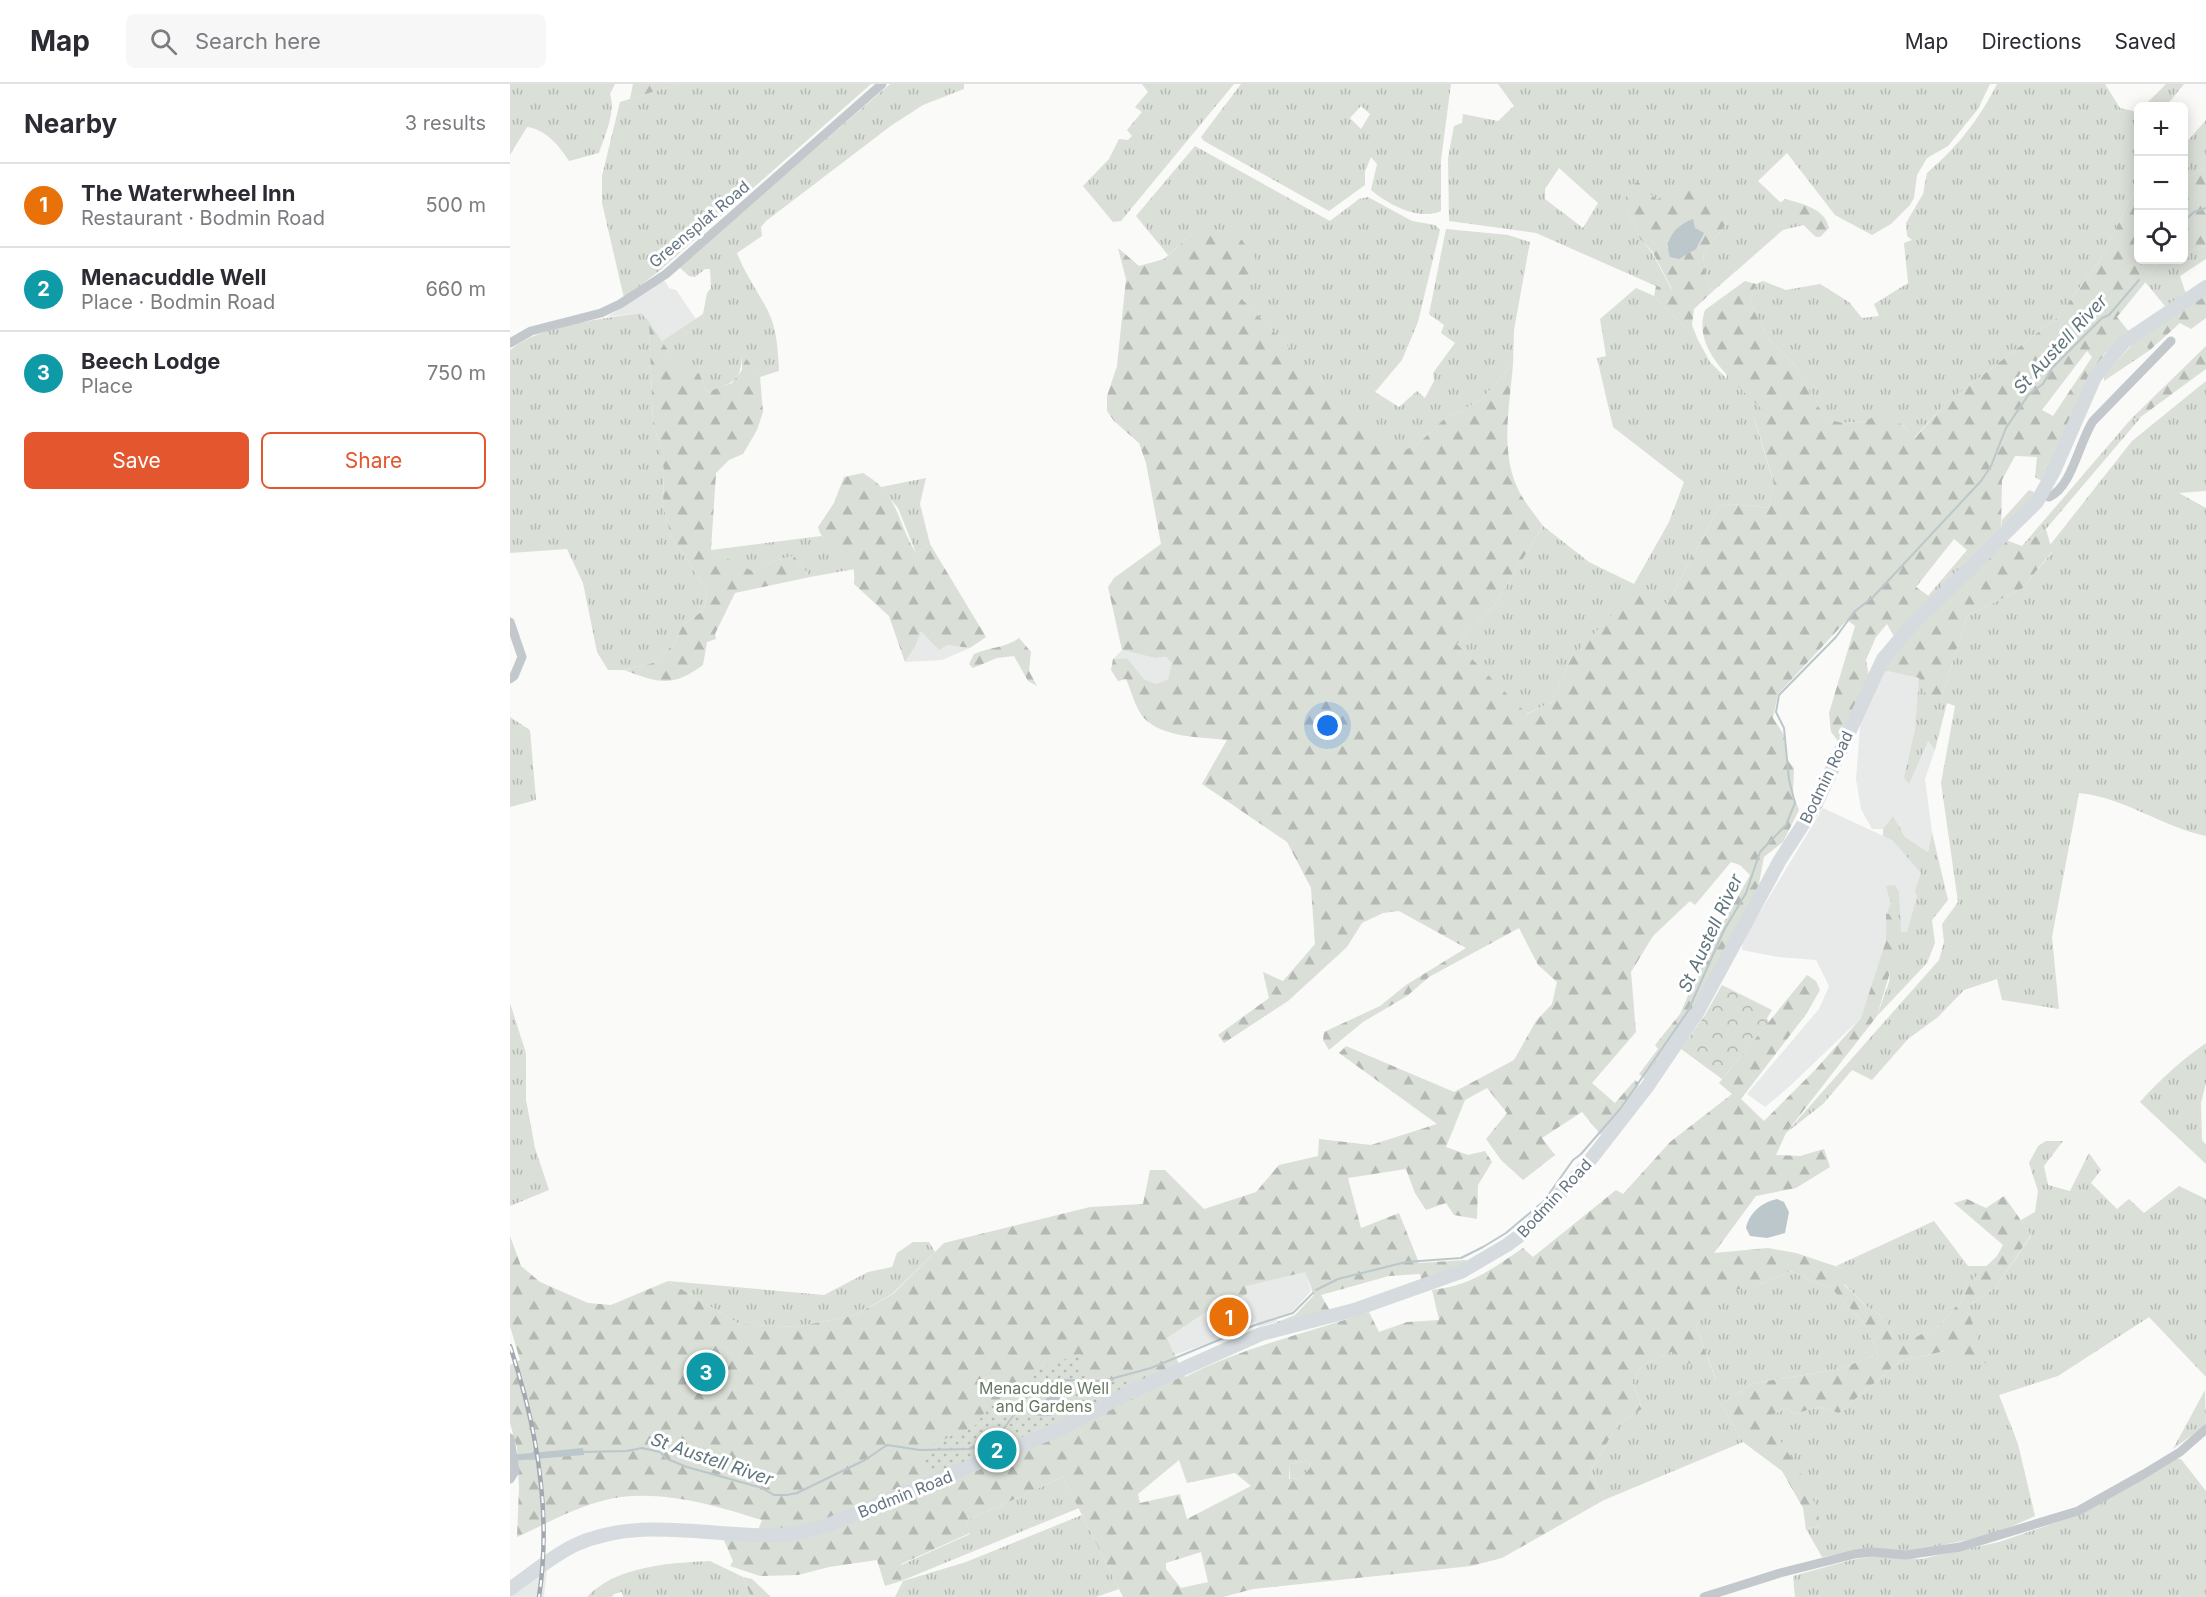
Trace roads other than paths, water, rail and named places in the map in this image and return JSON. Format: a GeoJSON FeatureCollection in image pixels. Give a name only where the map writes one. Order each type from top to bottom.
{"type":"FeatureCollection","features":[{"type":"Feature","properties":{"kind":"main road","name":"Bodmin Road"},"geometry":{"type":"LineString","coordinates":[[510,1588],[576,1545],[628,1530],[794,1534],[828,1525],[1060,1429],[1126,1394],[1209,1355],[1267,1332],[1354,1310],[1461,1272],[1508,1245],[1533,1224],[1584,1168],[1647,1087],[1697,1013],[1780,860],[1815,806],[1883,659],[1910,627],[2042,494],[2096,377],[2124,342],[2206,287]]}},
{"type":"Feature","properties":{"kind":"street","name":"Greensplat Road"},"geometry":{"type":"LineString","coordinates":[[510,343],[531,331],[602,313],[666,274],[882,84]]}},
{"type":"Feature","properties":{"kind":"street"},"geometry":{"type":"LineString","coordinates":[[2042,494],[2049,497],[2062,487],[2093,421],[2171,340]]}},
{"type":"Feature","properties":{"kind":"street"},"geometry":{"type":"LineString","coordinates":[[510,622],[522,657],[512,677]]}},
{"type":"Feature","properties":{"kind":"street"},"geometry":{"type":"LineString","coordinates":[[1704,1597],[1712,1592],[1855,1554],[1920,1554],[1960,1547],[2078,1511],[2180,1452],[2206,1429]]}},
{"type":"Feature","properties":{"kind":"street"},"geometry":{"type":"LineString","coordinates":[[510,1438],[515,1471],[510,1479]]}},
{"type":"Feature","properties":{"kind":"waterway","name":"St Austell River"},"geometry":{"type":"LineString","coordinates":[[2188,217],[2194,212],[2206,208]]}},
{"type":"Feature","properties":{"kind":"waterway","name":"St Austell River"},"geometry":{"type":"LineString","coordinates":[[1316,1290],[1338,1279],[1406,1262],[1461,1258],[1483,1247],[1506,1233],[1544,1201],[1573,1160],[1581,1154],[1621,1108],[1688,1011],[1724,930],[1746,893],[1760,852],[1786,825],[1795,803],[1789,780],[1784,728],[1776,712],[1779,695],[1836,637],[1854,612],[1873,597],[1981,481],[1991,466],[2006,428],[2029,394],[2043,384],[2052,368],[2102,318],[2109,315],[2139,280]]}},
{"type":"Feature","properties":{"kind":"waterway","name":"St Austell River"},"geometry":{"type":"LineString","coordinates":[[581,1452],[627,1451],[642,1448],[660,1452],[667,1459],[687,1467],[762,1488],[774,1495],[797,1493],[865,1460],[887,1445],[920,1450],[969,1449],[1000,1434],[1031,1391],[1040,1384],[1063,1380],[1103,1381],[1151,1368],[1255,1325],[1293,1313],[1313,1293]]}},
{"type":"Feature","properties":{"kind":"railway"},"geometry":{"type":"LineString","coordinates":[[510,1346],[528,1407],[540,1470],[544,1533],[539,1597]]}},
{"type":"Feature","properties":{"kind":"place","name":"The Waterwheel Inn"},"geometry":{"type":"Point","coordinates":[1229,1317]}},
{"type":"Feature","properties":{"kind":"place","name":"Beech Lodge"},"geometry":{"type":"Point","coordinates":[706,1372]}},
{"type":"Feature","properties":{"kind":"place","name":"Menacuddle Well"},"geometry":{"type":"Point","coordinates":[997,1450]}},
{"type":"Feature","properties":{"kind":"park label","name":"Menacuddle Well and Gardens"},"geometry":{"type":"Point","coordinates":[1044,1397]}}]}
